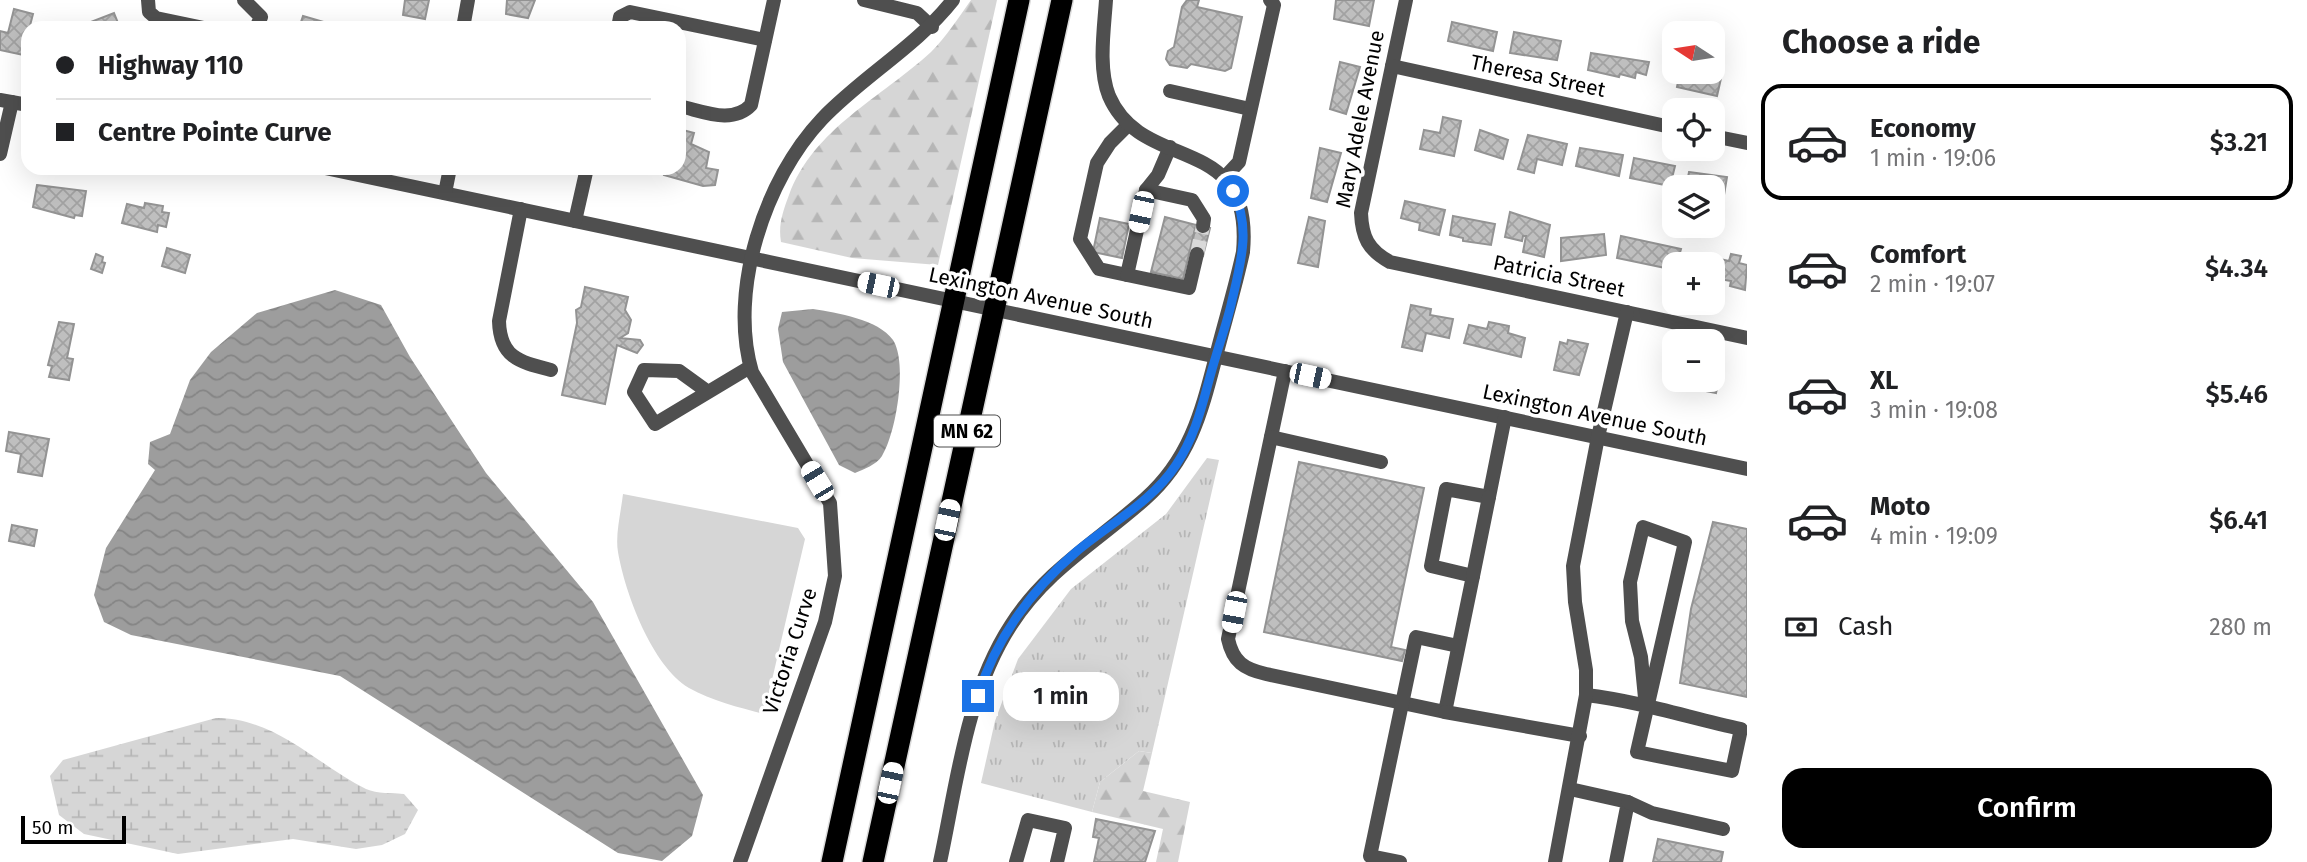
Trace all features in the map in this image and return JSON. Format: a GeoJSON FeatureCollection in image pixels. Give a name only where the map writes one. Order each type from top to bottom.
{"type":"FeatureCollection","features":[{"type":"Feature","properties":{"kind":"highway","name":"MN 62"},"geometry":{"type":"LineString","coordinates":[[832,862],[1019,0]]}},
{"type":"Feature","properties":{"kind":"highway","name":"MN 62"},"geometry":{"type":"LineString","coordinates":[[873,862],[1062,0]]}},
{"type":"Feature","properties":{"kind":"street"},"geometry":{"type":"LineString","coordinates":[[148,0],[149,12],[156,18],[170,21]]}},
{"type":"Feature","properties":{"kind":"street"},"geometry":{"type":"LineString","coordinates":[[244,0],[261,17],[259,21]]}},
{"type":"Feature","properties":{"kind":"street"},"geometry":{"type":"LineString","coordinates":[[464,21],[468,0]]}},
{"type":"Feature","properties":{"kind":"street"},"geometry":{"type":"LineString","coordinates":[[686,107],[734,116],[743,113],[751,105],[774,0]]}},
{"type":"Feature","properties":{"kind":"street"},"geometry":{"type":"LineString","coordinates":[[864,0],[917,13],[932,27]]}},
{"type":"Feature","properties":{"kind":"street","name":"Victoria Curve"},"geometry":{"type":"LineString","coordinates":[[740,862],[825,622],[835,576],[830,503],[750,367],[742,305],[752,258],[775,188],[796,152],[823,118],[932,27],[953,0]]}},
{"type":"Feature","properties":{"kind":"street"},"geometry":{"type":"LineString","coordinates":[[940,862],[985,674],[1011,625],[1042,584],[1075,552],[1146,498],[1175,467],[1200,419],[1216,356],[1227,326],[1244,235],[1240,205],[1224,178],[1199,158],[1148,138],[1128,125],[1108,94],[1104,75],[1105,0]]}},
{"type":"Feature","properties":{"kind":"street"},"geometry":{"type":"LineString","coordinates":[[1224,178],[1238,162],[1274,5],[1270,0]]}},
{"type":"Feature","properties":{"kind":"street","name":"Mary Adele Avenue"},"geometry":{"type":"LineString","coordinates":[[1368,245],[1362,232],[1361,214],[1406,0]]}},
{"type":"Feature","properties":{"kind":"street"},"geometry":{"type":"LineString","coordinates":[[619,21],[620,17],[630,12],[673,21]]}},
{"type":"Feature","properties":{"kind":"street"},"geometry":{"type":"LineString","coordinates":[[686,24],[765,40]]}},
{"type":"Feature","properties":{"kind":"street","name":"Theresa Street"},"geometry":{"type":"LineString","coordinates":[[1392,66],[1662,125]]}},
{"type":"Feature","properties":{"kind":"street"},"geometry":{"type":"LineString","coordinates":[[1170,91],[1250,109]]}},
{"type":"Feature","properties":{"kind":"street"},"geometry":{"type":"LineString","coordinates":[[0,154],[6,101]]}},
{"type":"Feature","properties":{"kind":"street"},"geometry":{"type":"LineString","coordinates":[[1128,125],[1110,143],[1097,163],[1080,239],[1099,269],[1189,288],[1197,254]]}},
{"type":"Feature","properties":{"kind":"street"},"geometry":{"type":"LineString","coordinates":[[1725,138],[1747,143]]}},
{"type":"Feature","properties":{"kind":"street"},"geometry":{"type":"LineString","coordinates":[[1127,275],[1146,190],[1158,175],[1170,147]]}},
{"type":"Feature","properties":{"kind":"street","name":"Lexington Avenue South"},"geometry":{"type":"LineString","coordinates":[[359,175],[1747,469]]}},
{"type":"Feature","properties":{"kind":"street"},"geometry":{"type":"LineString","coordinates":[[445,193],[449,175]]}},
{"type":"Feature","properties":{"kind":"street"},"geometry":{"type":"LineString","coordinates":[[575,221],[585,175]]}},
{"type":"Feature","properties":{"kind":"street"},"geometry":{"type":"LineString","coordinates":[[1146,190],[1192,200],[1204,219],[1203,226]]}},
{"type":"Feature","properties":{"kind":"street"},"geometry":{"type":"LineString","coordinates":[[521,209],[499,321],[500,334],[504,346],[519,362],[551,370]]}},
{"type":"Feature","properties":{"kind":"street","name":"Patricia Street"},"geometry":{"type":"LineString","coordinates":[[1368,245],[1390,262],[1747,338]]}},
{"type":"Feature","properties":{"kind":"street"},"geometry":{"type":"LineString","coordinates":[[1555,862],[1586,695],[1586,670],[1575,602],[1573,566],[1598,437],[1627,312]]}},
{"type":"Feature","properties":{"kind":"street"},"geometry":{"type":"LineString","coordinates":[[708,392],[680,371],[644,370],[634,392],[655,424],[750,367]]}},
{"type":"Feature","properties":{"kind":"street"},"geometry":{"type":"LineString","coordinates":[[1285,371],[1228,639],[1237,663],[1248,670],[1402,703],[1580,736]]}},
{"type":"Feature","properties":{"kind":"street"},"geometry":{"type":"LineString","coordinates":[[1445,712],[1505,417]]}},
{"type":"Feature","properties":{"kind":"street"},"geometry":{"type":"LineString","coordinates":[[1271,437],[1381,462]]}},
{"type":"Feature","properties":{"kind":"street"},"geometry":{"type":"LineString","coordinates":[[1473,576],[1431,566],[1433,553],[1446,489],[1489,497]]}},
{"type":"Feature","properties":{"kind":"street"},"geometry":{"type":"LineString","coordinates":[[1586,695],[1646,708],[1741,729],[1732,771],[1637,752],[1646,708],[1685,542],[1643,527],[1630,582],[1632,621],[1641,657],[1646,708]]}},
{"type":"Feature","properties":{"kind":"street"},"geometry":{"type":"LineString","coordinates":[[1400,862],[1370,856],[1416,637],[1458,646]]}},
{"type":"Feature","properties":{"kind":"street"},"geometry":{"type":"LineString","coordinates":[[1570,789],[1628,802],[1652,813],[1723,829]]}},
{"type":"Feature","properties":{"kind":"street"},"geometry":{"type":"LineString","coordinates":[[1616,862],[1628,802]]}},
{"type":"Feature","properties":{"kind":"street"},"geometry":{"type":"LineString","coordinates":[[1016,862],[1028,821],[1065,828],[1057,862]]}},
{"type":"Feature","properties":{"kind":"green space"},"geometry":{"type":"Polygon","coordinates":[[[971,0],[997,0],[938,265],[852,258],[781,242],[781,224],[787,201],[800,172],[815,151],[832,132],[931,52],[971,0]]]}},
{"type":"Feature","properties":{"kind":"green space"},"geometry":{"type":"Polygon","coordinates":[[[1207,458],[1219,460],[1152,753],[1139,751],[1100,782],[1092,812],[981,783],[995,721],[1018,659],[1071,589],[1166,514],[1207,458]]]}},
{"type":"Feature","properties":{"kind":"green space"},"geometry":{"type":"Polygon","coordinates":[[[623,494],[798,528],[805,539],[764,714],[716,700],[689,688],[676,678],[652,646],[634,607],[618,552],[623,494]]]}},
{"type":"Feature","properties":{"kind":"green space"},"geometry":{"type":"Polygon","coordinates":[[[216,718],[238,720],[277,734],[366,789],[380,793],[404,794],[418,810],[405,834],[382,845],[356,849],[293,839],[178,854],[84,834],[59,815],[50,776],[63,760],[216,718]]]}},
{"type":"Feature","properties":{"kind":"green space"},"geometry":{"type":"Polygon","coordinates":[[[1139,751],[1152,753],[1143,791],[1190,802],[1178,862],[1156,862],[1163,829],[1092,812],[1100,782],[1139,751]]]}},
{"type":"Feature","properties":{"kind":"water"},"geometry":{"type":"Polygon","coordinates":[[[335,290],[381,305],[410,357],[486,473],[593,602],[703,795],[692,836],[662,861],[618,853],[340,676],[131,635],[104,622],[94,595],[106,548],[155,470],[148,464],[150,442],[170,434],[190,380],[211,352],[257,313],[335,290]]]}},
{"type":"Feature","properties":{"kind":"water"},"geometry":{"type":"Polygon","coordinates":[[[813,309],[856,318],[878,327],[893,340],[897,351],[900,381],[892,432],[877,462],[855,473],[839,465],[783,362],[778,329],[782,312],[813,309]]]}},
{"type":"Feature","properties":{"kind":"building"},"geometry":{"type":"Polygon","coordinates":[[[405,0],[429,0],[425,19],[403,15],[405,0]]]}},
{"type":"Feature","properties":{"kind":"building"},"geometry":{"type":"Polygon","coordinates":[[[507,0],[535,0],[528,18],[506,14],[507,0]]]}},
{"type":"Feature","properties":{"kind":"building"},"geometry":{"type":"Polygon","coordinates":[[[1187,0],[1199,0],[1197,7],[1242,17],[1231,68],[1225,71],[1191,64],[1187,68],[1170,65],[1166,59],[1168,51],[1174,47],[1182,7],[1187,0]]]}},
{"type":"Feature","properties":{"kind":"building"},"geometry":{"type":"Polygon","coordinates":[[[1336,0],[1374,0],[1369,26],[1334,19],[1336,0]]]}},
{"type":"Feature","properties":{"kind":"building"},"geometry":{"type":"Polygon","coordinates":[[[14,9],[33,14],[31,21],[21,21],[21,54],[0,50],[0,31],[8,33],[14,9]]]}},
{"type":"Feature","properties":{"kind":"building"},"geometry":{"type":"Polygon","coordinates":[[[114,13],[117,21],[93,21],[114,13]]]}},
{"type":"Feature","properties":{"kind":"building"},"geometry":{"type":"Polygon","coordinates":[[[303,16],[320,21],[301,21],[303,16]]]}},
{"type":"Feature","properties":{"kind":"building"},"geometry":{"type":"Polygon","coordinates":[[[1452,22],[1497,32],[1493,51],[1448,41],[1452,22]]]}},
{"type":"Feature","properties":{"kind":"building"},"geometry":{"type":"Polygon","coordinates":[[[1514,32],[1561,41],[1557,60],[1510,53],[1514,32]]]}},
{"type":"Feature","properties":{"kind":"building"},"geometry":{"type":"Polygon","coordinates":[[[1591,53],[1649,62],[1646,75],[1636,72],[1635,78],[1620,74],[1619,77],[1588,70],[1591,53]]]}},
{"type":"Feature","properties":{"kind":"building"},"geometry":{"type":"Polygon","coordinates":[[[1340,62],[1360,67],[1346,114],[1330,109],[1340,62]]]}},
{"type":"Feature","properties":{"kind":"building"},"geometry":{"type":"Polygon","coordinates":[[[1678,84],[1720,84],[1717,96],[1677,87],[1678,84]]]}},
{"type":"Feature","properties":{"kind":"building"},"geometry":{"type":"Polygon","coordinates":[[[1443,117],[1461,121],[1454,156],[1420,149],[1424,130],[1440,133],[1443,117]]]}},
{"type":"Feature","properties":{"kind":"building"},"geometry":{"type":"Polygon","coordinates":[[[1480,130],[1508,140],[1503,159],[1475,150],[1480,130]]]}},
{"type":"Feature","properties":{"kind":"building"},"geometry":{"type":"Polygon","coordinates":[[[686,131],[694,133],[691,144],[709,152],[706,168],[718,170],[715,185],[703,186],[664,175],[686,175],[686,131]]]}},
{"type":"Feature","properties":{"kind":"building"},"geometry":{"type":"Polygon","coordinates":[[[1528,135],[1567,144],[1562,165],[1537,159],[1534,173],[1518,169],[1528,135]]]}},
{"type":"Feature","properties":{"kind":"building"},"geometry":{"type":"Polygon","coordinates":[[[1320,148],[1341,153],[1327,202],[1311,198],[1320,148]]]}},
{"type":"Feature","properties":{"kind":"building"},"geometry":{"type":"Polygon","coordinates":[[[1580,148],[1623,155],[1619,176],[1576,166],[1580,148]]]}},
{"type":"Feature","properties":{"kind":"building"},"geometry":{"type":"Polygon","coordinates":[[[1634,158],[1675,166],[1673,175],[1662,175],[1662,184],[1630,178],[1634,158]]]}},
{"type":"Feature","properties":{"kind":"building"},"geometry":{"type":"Polygon","coordinates":[[[1689,172],[1712,175],[1688,175],[1689,172]]]}},
{"type":"Feature","properties":{"kind":"building"},"geometry":{"type":"Polygon","coordinates":[[[37,185],[86,191],[82,216],[75,215],[74,218],[33,207],[37,185]]]}},
{"type":"Feature","properties":{"kind":"building"},"geometry":{"type":"Polygon","coordinates":[[[1405,201],[1445,210],[1439,235],[1419,230],[1420,223],[1401,218],[1405,201]]]}},
{"type":"Feature","properties":{"kind":"building"},"geometry":{"type":"Polygon","coordinates":[[[145,203],[163,206],[162,212],[169,213],[166,227],[158,225],[157,232],[122,223],[127,204],[144,208],[145,203]]]}},
{"type":"Feature","properties":{"kind":"building"},"geometry":{"type":"Polygon","coordinates":[[[1510,212],[1550,225],[1544,257],[1523,252],[1526,236],[1523,236],[1522,241],[1505,237],[1510,212]]]}},
{"type":"Feature","properties":{"kind":"building"},"geometry":{"type":"Polygon","coordinates":[[[1453,216],[1495,224],[1491,245],[1463,241],[1463,238],[1450,235],[1453,216]]]}},
{"type":"Feature","properties":{"kind":"building"},"geometry":{"type":"Polygon","coordinates":[[[1165,217],[1196,225],[1183,279],[1151,272],[1165,217]]]}},
{"type":"Feature","properties":{"kind":"building"},"geometry":{"type":"Polygon","coordinates":[[[1309,217],[1325,221],[1318,267],[1298,263],[1309,217]]]}},
{"type":"Feature","properties":{"kind":"building"},"geometry":{"type":"Polygon","coordinates":[[[1100,218],[1129,224],[1122,258],[1093,252],[1100,218]]]}},
{"type":"Feature","properties":{"kind":"building"},"geometry":{"type":"Polygon","coordinates":[[[1196,225],[1210,228],[1203,256],[1190,253],[1196,225]]]}},
{"type":"Feature","properties":{"kind":"building"},"geometry":{"type":"Polygon","coordinates":[[[1604,234],[1606,255],[1561,261],[1561,238],[1604,234]]]}},
{"type":"Feature","properties":{"kind":"building"},"geometry":{"type":"Polygon","coordinates":[[[1621,236],[1681,249],[1680,252],[1662,252],[1662,267],[1617,258],[1621,236]]]}},
{"type":"Feature","properties":{"kind":"building"},"geometry":{"type":"Polygon","coordinates":[[[167,248],[190,255],[185,273],[162,266],[167,248]]]}},
{"type":"Feature","properties":{"kind":"building"},"geometry":{"type":"Polygon","coordinates":[[[96,254],[103,257],[102,262],[105,263],[102,273],[91,269],[96,254]]]}},
{"type":"Feature","properties":{"kind":"building"},"geometry":{"type":"Polygon","coordinates":[[[1731,254],[1741,256],[1739,263],[1747,265],[1745,290],[1730,286],[1731,281],[1725,280],[1725,260],[1729,261],[1731,254]]]}},
{"type":"Feature","properties":{"kind":"building"},"geometry":{"type":"Polygon","coordinates":[[[585,287],[628,297],[625,310],[631,320],[628,333],[620,338],[640,340],[643,345],[637,353],[617,345],[605,404],[562,395],[577,323],[576,310],[581,307],[585,287]]]}},
{"type":"Feature","properties":{"kind":"building"},"geometry":{"type":"Polygon","coordinates":[[[1411,305],[1431,309],[1430,315],[1453,319],[1449,338],[1426,333],[1422,351],[1402,347],[1411,305]]]}},
{"type":"Feature","properties":{"kind":"building"},"geometry":{"type":"Polygon","coordinates":[[[59,322],[74,324],[67,358],[73,359],[69,380],[49,377],[52,366],[48,365],[59,322]]]}},
{"type":"Feature","properties":{"kind":"building"},"geometry":{"type":"Polygon","coordinates":[[[1489,322],[1509,326],[1508,333],[1525,338],[1521,357],[1464,343],[1469,325],[1487,329],[1489,322]]]}},
{"type":"Feature","properties":{"kind":"building"},"geometry":{"type":"Polygon","coordinates":[[[1568,340],[1588,344],[1579,375],[1554,370],[1560,342],[1567,344],[1568,340]]]}},
{"type":"Feature","properties":{"kind":"building"},"geometry":{"type":"Polygon","coordinates":[[[9,432],[49,439],[42,476],[18,472],[21,454],[6,451],[9,432]]]}},
{"type":"Feature","properties":{"kind":"building"},"geometry":{"type":"Polygon","coordinates":[[[1299,462],[1424,488],[1391,647],[1405,650],[1402,661],[1264,632],[1299,462]]]}},
{"type":"Feature","properties":{"kind":"building"},"geometry":{"type":"Polygon","coordinates":[[[1713,522],[1747,529],[1747,697],[1680,683],[1691,609],[1713,522]]]}},
{"type":"Feature","properties":{"kind":"building"},"geometry":{"type":"Polygon","coordinates":[[[12,525],[37,530],[34,546],[9,541],[12,525]]]}},
{"type":"Feature","properties":{"kind":"building"},"geometry":{"type":"Polygon","coordinates":[[[1096,819],[1155,831],[1145,862],[1094,862],[1099,838],[1093,837],[1096,819]]]}},
{"type":"Feature","properties":{"kind":"building"},"geometry":{"type":"Polygon","coordinates":[[[1658,839],[1723,852],[1721,862],[1653,862],[1658,839]]]}},
{"type":"Feature","properties":{"kind":"tunnel"},"geometry":{"type":"LineString","coordinates":[[1197,254],[1203,226]]}},
{"type":"Feature","properties":{"kind":"route"},"geometry":{"type":"LineString","coordinates":[[978,696],[985,674],[1011,625],[1042,584],[1075,552],[1146,498],[1175,467],[1200,419],[1216,356],[1227,326],[1243,252],[1243,217],[1233,191]]}}]}
